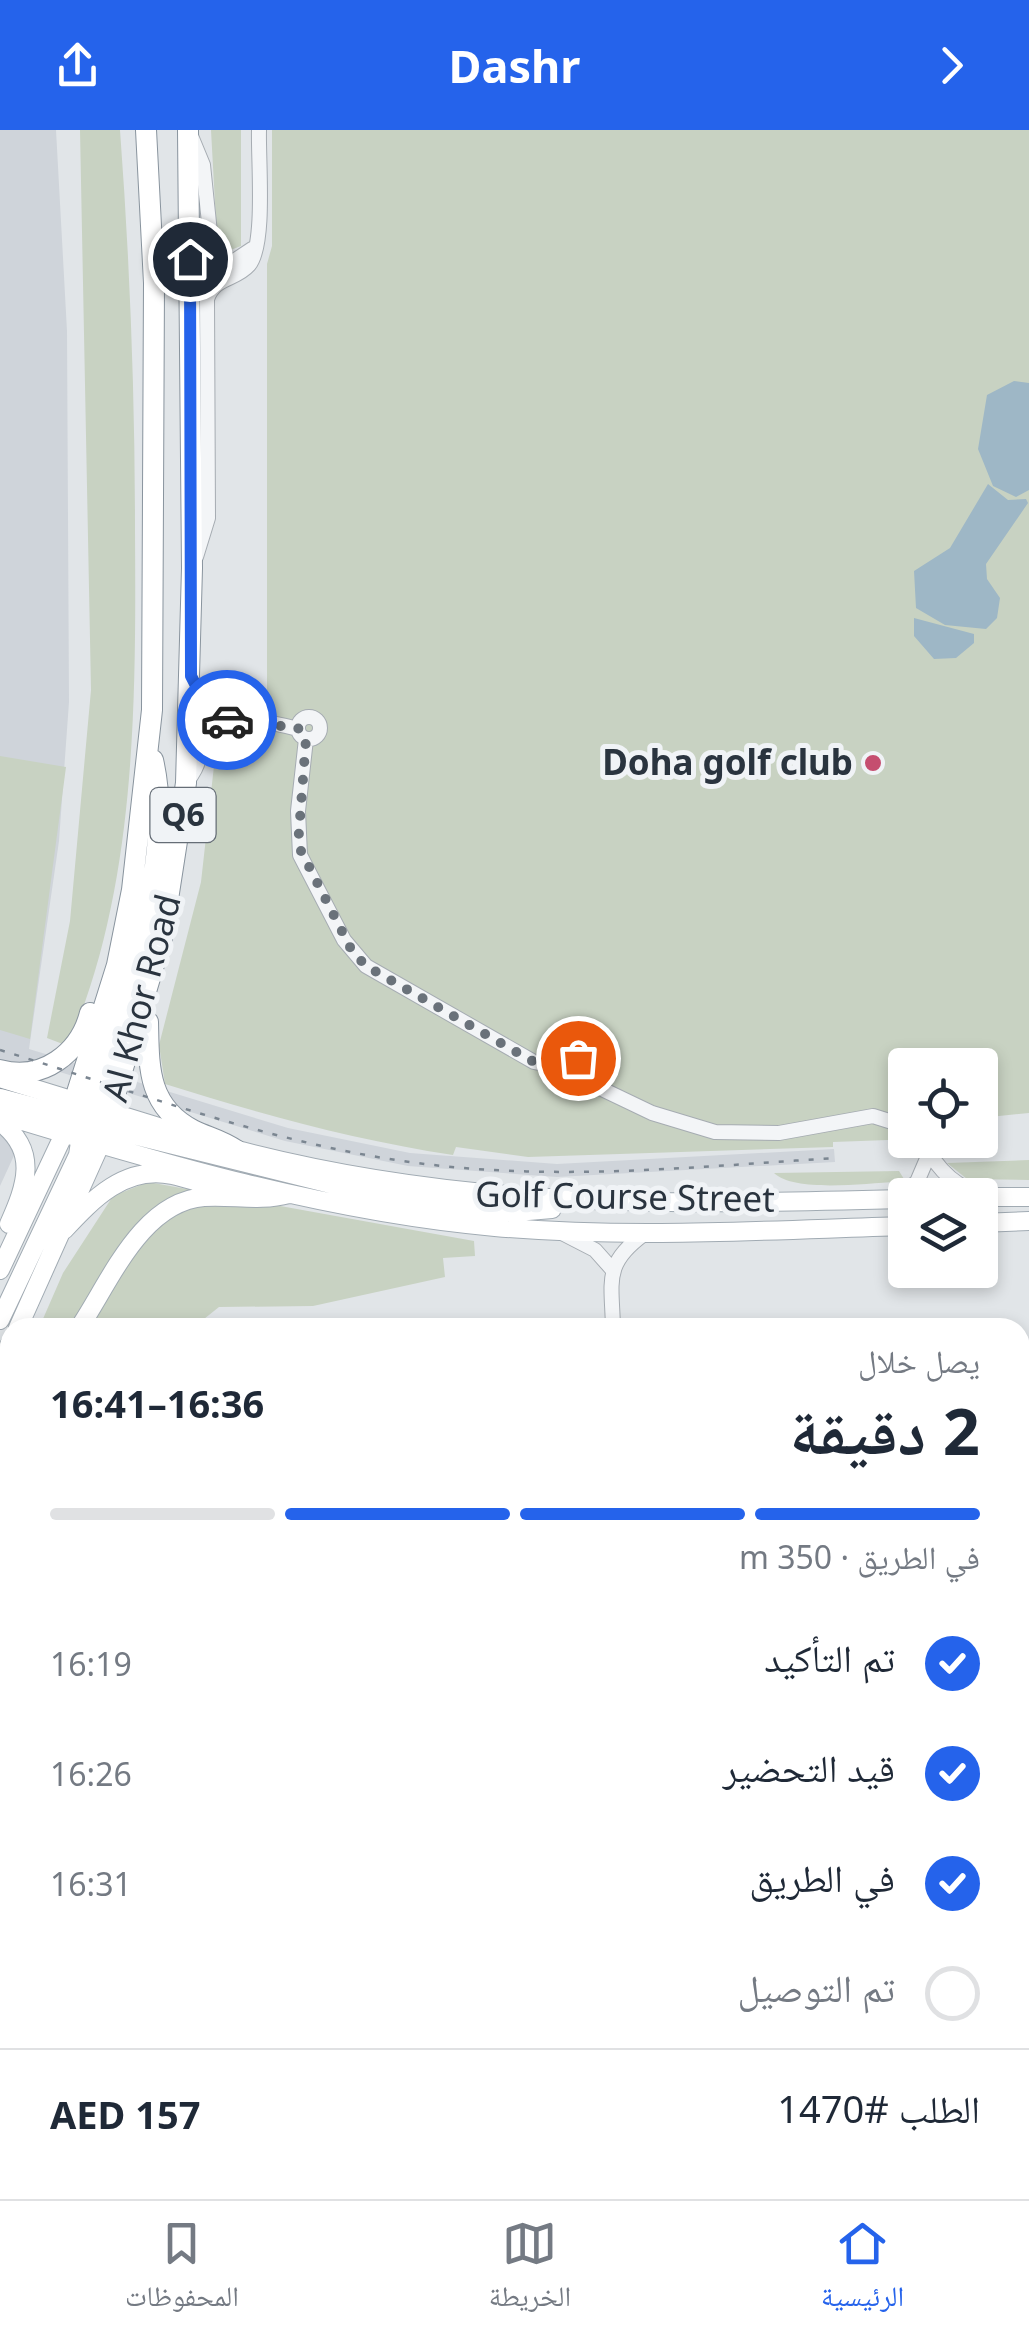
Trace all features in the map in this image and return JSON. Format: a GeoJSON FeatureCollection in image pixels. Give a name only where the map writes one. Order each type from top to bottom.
{"type":"FeatureCollection","features":[{"type":"Feature","properties":{"kind":"highway","name":"Al Khor Road"},"geometry":{"type":"LineString","coordinates":[[88,1123],[132,890],[154,681],[154,282],[146,130]]}},
{"type":"Feature","properties":{"kind":"highway","name":"Al Khor Road"},"geometry":{"type":"LineString","coordinates":[[88,1123],[144,1006],[166,921],[186,781],[192,568],[188,130]]}},
{"type":"Feature","properties":{"kind":"highway"},"geometry":{"type":"LineString","coordinates":[[0,1098],[88,1123],[132,975],[153,869],[160,812],[156,769],[148,749]]}},
{"type":"Feature","properties":{"kind":"highway"},"geometry":{"type":"LineString","coordinates":[[0,1070],[18,1073],[44,1068],[74,1047],[88,1023],[118,906],[132,890]]}},
{"type":"Feature","properties":{"kind":"highway"},"geometry":{"type":"LineString","coordinates":[[144,1006],[149,1075],[160,1101],[182,1123],[236,1150]]}},
{"type":"Feature","properties":{"kind":"main road","name":"Golf Course Street"},"geometry":{"type":"LineString","coordinates":[[0,1078],[88,1123],[258,1185],[418,1217],[559,1232],[644,1234],[888,1227]]}},
{"type":"Feature","properties":{"kind":"main road","name":"Golf Course Street"},"geometry":{"type":"LineString","coordinates":[[0,1114],[88,1123],[420,1188],[576,1202],[888,1199]]}},
{"type":"Feature","properties":{"kind":"main road"},"geometry":{"type":"LineString","coordinates":[[0,1122],[19,1141],[27,1169],[25,1188],[0,1244]]}},
{"type":"Feature","properties":{"kind":"main road"},"geometry":{"type":"LineString","coordinates":[[88,1123],[276,1173],[410,1201],[505,1212],[576,1202]]}},
{"type":"Feature","properties":{"kind":"main road"},"geometry":{"type":"LineString","coordinates":[[23,1318],[64,1230],[88,1123]]}},
{"type":"Feature","properties":{"kind":"main road"},"geometry":{"type":"LineString","coordinates":[[0,1270],[88,1123]]}},
{"type":"Feature","properties":{"kind":"main road"},"geometry":{"type":"LineString","coordinates":[[1,1318],[88,1123]]}},
{"type":"Feature","properties":{"kind":"main road"},"geometry":{"type":"LineString","coordinates":[[64,1230],[112,1185],[143,1174],[170,1175],[226,1189],[258,1185]]}},
{"type":"Feature","properties":{"kind":"main road"},"geometry":{"type":"LineString","coordinates":[[86,1318],[144,1230],[162,1211],[202,1197],[244,1201],[294,1193]]}},
{"type":"Feature","properties":{"kind":"main road"},"geometry":{"type":"LineString","coordinates":[[998,1197],[1029,1196]]}},
{"type":"Feature","properties":{"kind":"main road"},"geometry":{"type":"LineString","coordinates":[[998,1222],[1029,1221]]}},
{"type":"Feature","properties":{"kind":"street"},"geometry":{"type":"LineString","coordinates":[[188,130],[203,164],[212,252],[223,262],[236,262],[257,240]]}},
{"type":"Feature","properties":{"kind":"street"},"geometry":{"type":"LineString","coordinates":[[192,568],[208,518],[207,299],[216,283],[247,267],[257,240],[259,130]]}},
{"type":"Feature","properties":{"kind":"street"},"geometry":{"type":"LineString","coordinates":[[191,676],[205,703],[231,722],[302,734],[298,845],[352,951],[366,966],[534,1062],[568,1069],[578,1058],[587,1074],[638,1105],[676,1122],[734,1134],[779,1133],[873,1116],[888,1121]]}},
{"type":"Feature","properties":{"kind":"street"},"geometry":{"type":"LineString","coordinates":[[186,781],[199,765],[210,735],[231,722]]}},
{"type":"Feature","properties":{"kind":"street"},"geometry":{"type":"LineString","coordinates":[[936,1158],[955,1178]]}},
{"type":"Feature","properties":{"kind":"street"},"geometry":{"type":"LineString","coordinates":[[559,1232],[596,1250],[612,1268]]}},
{"type":"Feature","properties":{"kind":"street"},"geometry":{"type":"LineString","coordinates":[[613,1318],[612,1268],[622,1251],[644,1234]]}},
{"type":"Feature","properties":{"kind":"shaded area"},"geometry":{"type":"Polygon","coordinates":[[[0,130],[56,130],[67,331],[69,702],[59,841],[29,1049],[288,1128],[410,1153],[557,1164],[834,1149],[835,1162],[557,1177],[408,1166],[285,1141],[27,1062],[14,1147],[17,1149],[0,1186],[0,130]]]}},
{"type":"Feature","properties":{"kind":"green space"},"geometry":{"type":"Polygon","coordinates":[[[80,130],[120,130],[133,381],[135,661],[128,793],[120,858],[91,985],[68,1046],[47,1038],[70,921],[91,690],[80,130]]]}},
{"type":"Feature","properties":{"kind":"green space"},"geometry":{"type":"Polygon","coordinates":[[[211,130],[241,130],[241,246],[228,251],[217,240],[211,130]]]}},
{"type":"Feature","properties":{"kind":"green space","name":"Doha golf club"},"geometry":{"type":"Polygon","coordinates":[[[272,130],[1029,130],[1029,1113],[998,1116],[998,1048],[888,1048],[888,1140],[833,1142],[833,1147],[528,1157],[456,1147],[453,1155],[308,1125],[165,1084],[159,1045],[201,882],[216,748],[231,733],[267,730],[267,264],[272,246],[272,130]]]}},
{"type":"Feature","properties":{"kind":"green space"},"geometry":{"type":"Polygon","coordinates":[[[0,756],[66,767],[30,1039],[0,1030],[0,756]]]}},
{"type":"Feature","properties":{"kind":"green space"},"geometry":{"type":"Polygon","coordinates":[[[1029,1160],[1029,1180],[966,1178],[947,1163],[1029,1160]]]}},
{"type":"Feature","properties":{"kind":"green space"},"geometry":{"type":"Polygon","coordinates":[[[899,1171],[903,1178],[888,1178],[888,1182],[814,1185],[774,1173],[899,1171]]]}},
{"type":"Feature","properties":{"kind":"green space"},"geometry":{"type":"Polygon","coordinates":[[[148,1182],[474,1241],[475,1256],[443,1258],[445,1277],[313,1306],[219,1307],[205,1318],[43,1318],[63,1273],[113,1196],[148,1182]]]}},
{"type":"Feature","properties":{"kind":"water"},"geometry":{"type":"Polygon","coordinates":[[[1014,381],[1029,383],[1029,490],[1016,497],[993,486],[978,449],[987,395],[1014,381]]]}},
{"type":"Feature","properties":{"kind":"water"},"geometry":{"type":"Polygon","coordinates":[[[988,484],[1008,500],[1026,499],[1028,503],[986,564],[987,579],[1000,598],[997,618],[986,629],[945,625],[916,608],[914,571],[950,548],[988,484]]]}},
{"type":"Feature","properties":{"kind":"water"},"geometry":{"type":"Polygon","coordinates":[[[914,618],[974,634],[974,643],[956,658],[934,659],[914,636],[914,618]]]}},
{"type":"Feature","properties":{"kind":"railway"},"geometry":{"type":"LineString","coordinates":[[0,1050],[254,1129],[410,1162],[569,1172],[835,1158]]}},
{"type":"Feature","properties":{"kind":"way so far"},"geometry":{"type":"LineString","coordinates":[[227,720],[298,728],[306,739],[298,811],[300,855],[344,940],[366,966],[534,1062],[568,1069],[578,1058]]}},
{"type":"Feature","properties":{"kind":"place","name":"Doha golf club"},"geometry":{"type":"Point","coordinates":[873,763]}},
{"type":"Feature","properties":{"kind":"route"},"geometry":{"type":"LineString","coordinates":[[190,259],[191,676],[205,703],[227,720]]}}]}
